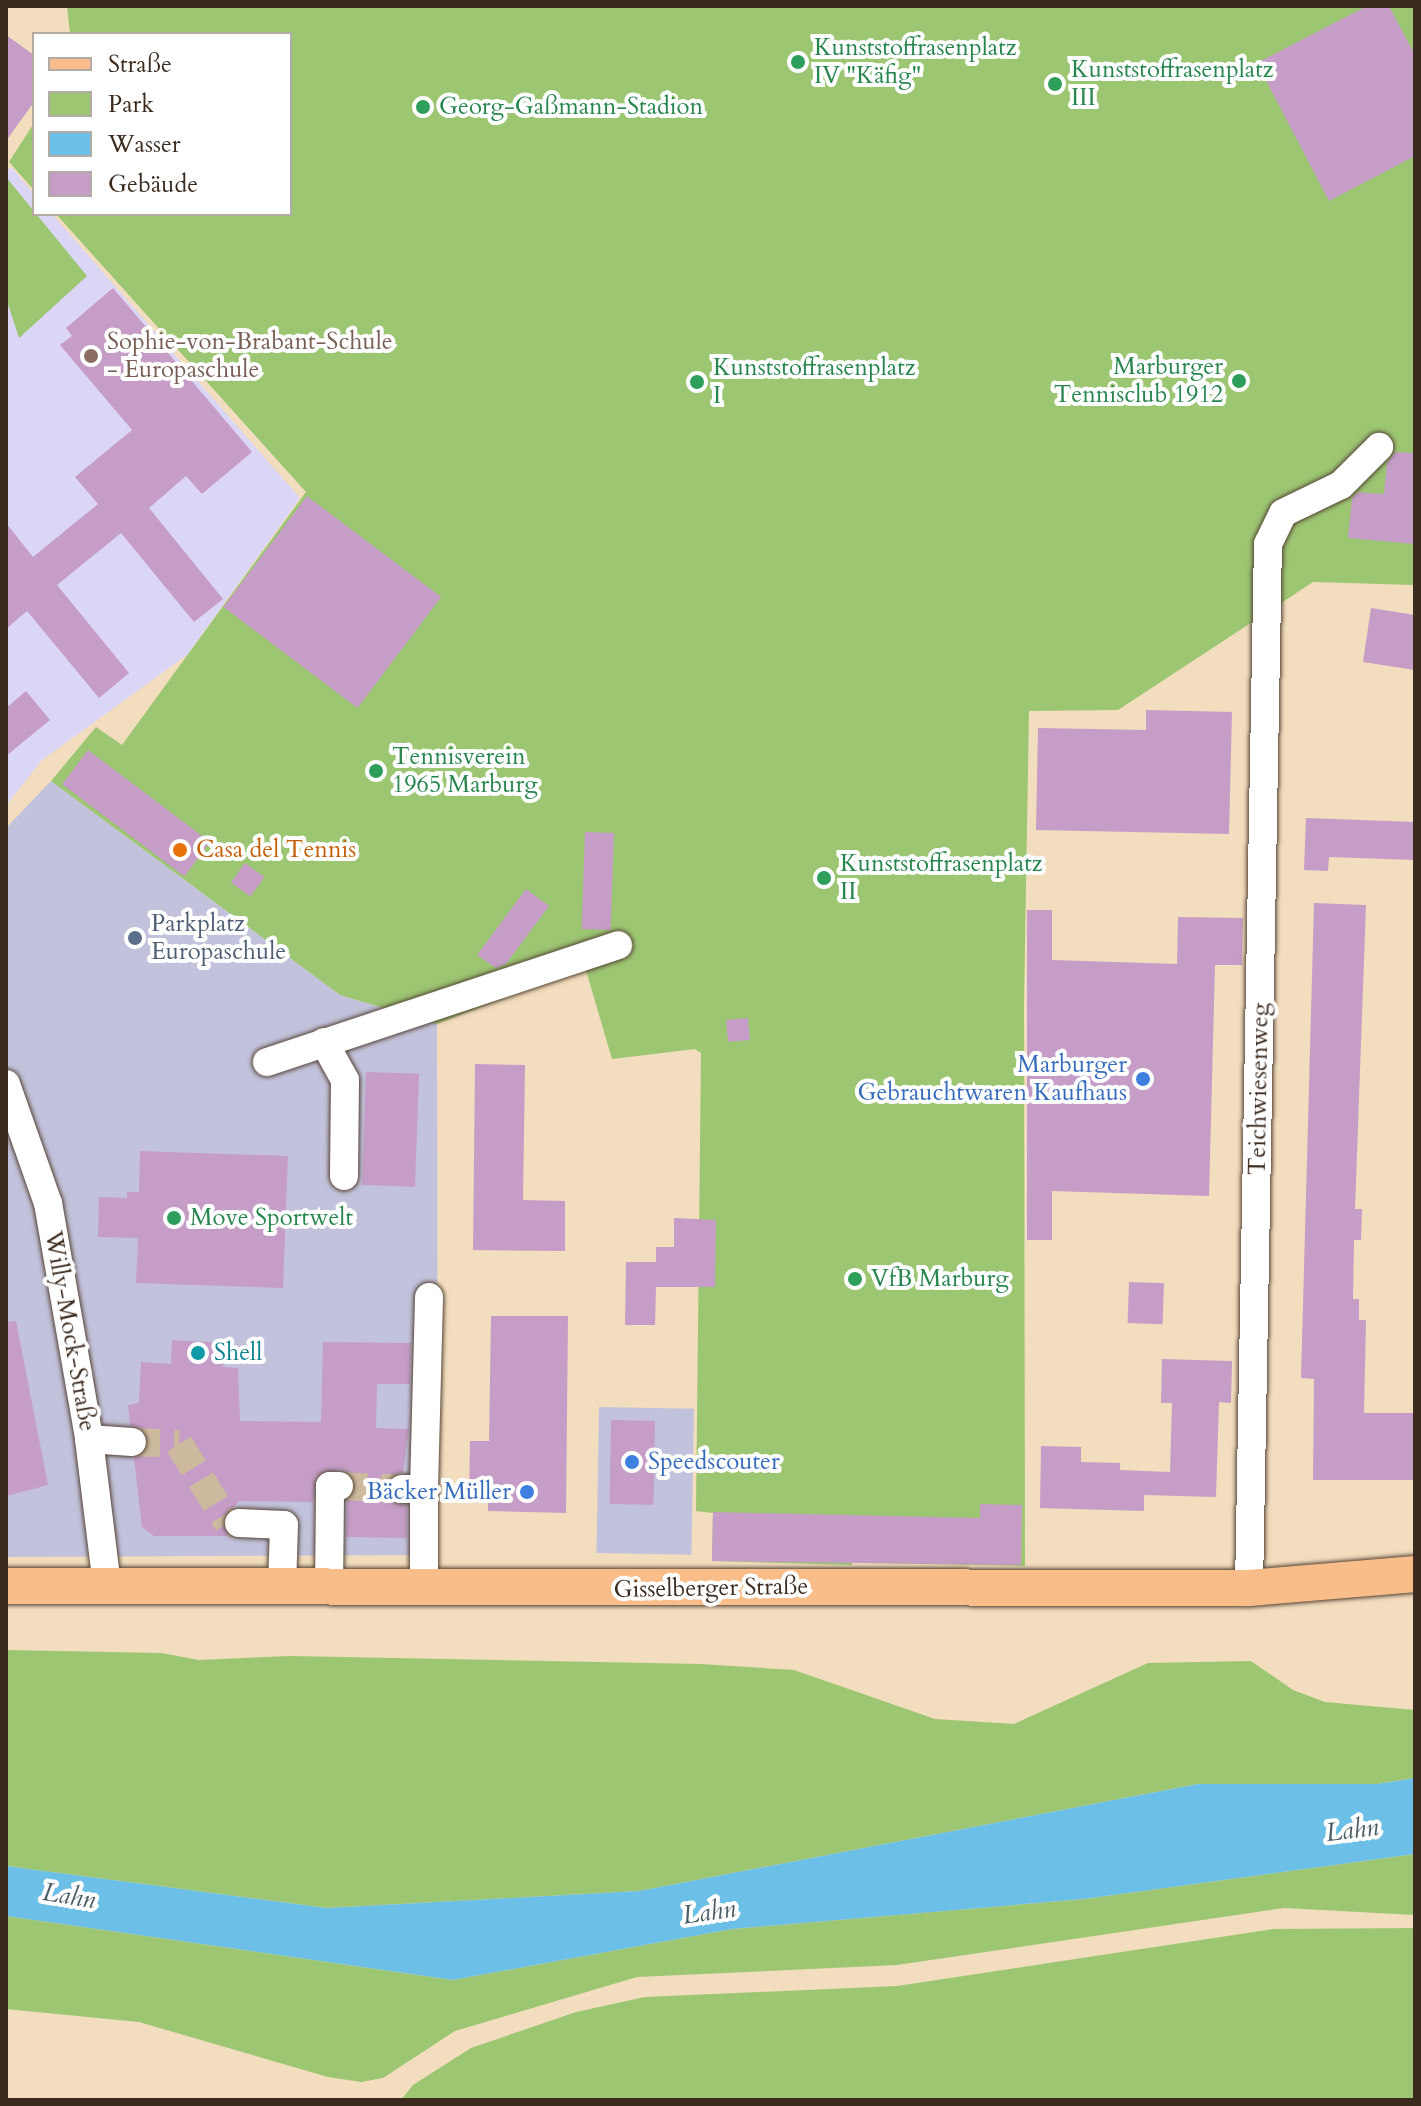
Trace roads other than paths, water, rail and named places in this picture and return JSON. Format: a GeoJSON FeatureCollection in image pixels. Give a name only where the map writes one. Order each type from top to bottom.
{"type":"FeatureCollection","features":[{"type":"Feature","properties":{"kind":"main road","name":"Gisselberger Straße"},"geometry":{"type":"LineString","coordinates":[[6,1586],[282,1589],[1249,1588],[1415,1574]]}},
{"type":"Feature","properties":{"kind":"street","name":"Teichwiesenweg"},"geometry":{"type":"LineString","coordinates":[[1249,1588],[1270,590],[1268,544],[1274,524],[1295,503],[1341,485],[1379,447]]}},
{"type":"Feature","properties":{"kind":"street"},"geometry":{"type":"LineString","coordinates":[[267,1062],[618,945]]}},
{"type":"Feature","properties":{"kind":"street"},"geometry":{"type":"LineString","coordinates":[[324,1042],[345,1080],[344,1176]]}},
{"type":"Feature","properties":{"kind":"street","name":"Willy-Mock-Straße"},"geometry":{"type":"LineString","coordinates":[[6,1084],[48,1203],[89,1439],[107,1585]]}},
{"type":"Feature","properties":{"kind":"street"},"geometry":{"type":"LineString","coordinates":[[424,1589],[413,1489],[429,1297]]}},
{"type":"Feature","properties":{"kind":"street"},"geometry":{"type":"LineString","coordinates":[[89,1439],[132,1442]]}},
{"type":"Feature","properties":{"kind":"street"},"geometry":{"type":"LineString","coordinates":[[329,1589],[330,1486],[339,1486]]}},
{"type":"Feature","properties":{"kind":"street"},"geometry":{"type":"LineString","coordinates":[[239,1523],[284,1525],[282,1589]]}},
{"type":"Feature","properties":{"kind":"water","name":"Lahn"},"geometry":{"type":"Polygon","coordinates":[[[1415,1778],[1415,1854],[1084,1899],[732,1929],[453,1980],[6,1916],[6,1866],[327,1908],[639,1891],[1198,1784],[1377,1784],[1415,1778]]]}},
{"type":"Feature","properties":{"kind":"tunnel"},"geometry":{"type":"LineString","coordinates":[[132,1442],[179,1444],[228,1523],[239,1523]]}},
{"type":"Feature","properties":{"kind":"tunnel"},"geometry":{"type":"LineString","coordinates":[[339,1486],[402,1489]]}},
{"type":"Feature","properties":{"kind":"place","name":"Kunststoffrasenplatz IV \"Käfig\""},"geometry":{"type":"Point","coordinates":[798,62]}},
{"type":"Feature","properties":{"kind":"place","name":"Kunststoffrasenplatz III"},"geometry":{"type":"Point","coordinates":[1055,84]}},
{"type":"Feature","properties":{"kind":"place","name":"Georg-Gaßmann-Stadion"},"geometry":{"type":"Point","coordinates":[423,107]}},
{"type":"Feature","properties":{"kind":"place","name":"Sophie-von-Brabant-Schule - Europaschule"},"geometry":{"type":"Point","coordinates":[91,356]}},
{"type":"Feature","properties":{"kind":"place","name":"Marburger Tennisclub 1912"},"geometry":{"type":"Point","coordinates":[1239,381]}},
{"type":"Feature","properties":{"kind":"place","name":"Kunststoffrasenplatz I"},"geometry":{"type":"Point","coordinates":[697,382]}},
{"type":"Feature","properties":{"kind":"place","name":"Tennisverein 1965 Marburg"},"geometry":{"type":"Point","coordinates":[376,771]}},
{"type":"Feature","properties":{"kind":"place","name":"Casa del Tennis"},"geometry":{"type":"Point","coordinates":[180,850]}},
{"type":"Feature","properties":{"kind":"place","name":"Kunststoffrasenplatz II"},"geometry":{"type":"Point","coordinates":[824,878]}},
{"type":"Feature","properties":{"kind":"place","name":"Parkplatz Europaschule"},"geometry":{"type":"Point","coordinates":[135,938]}},
{"type":"Feature","properties":{"kind":"place","name":"Marburger Gebrauchtwaren Kaufhaus"},"geometry":{"type":"Point","coordinates":[1143,1079]}},
{"type":"Feature","properties":{"kind":"place","name":"Move Sportwelt"},"geometry":{"type":"Point","coordinates":[174,1218]}},
{"type":"Feature","properties":{"kind":"place","name":"VfB Marburg"},"geometry":{"type":"Point","coordinates":[855,1279]}},
{"type":"Feature","properties":{"kind":"place","name":"Shell"},"geometry":{"type":"Point","coordinates":[198,1353]}},
{"type":"Feature","properties":{"kind":"place","name":"Speedscouter"},"geometry":{"type":"Point","coordinates":[632,1462]}},
{"type":"Feature","properties":{"kind":"place","name":"Bäcker Müller"},"geometry":{"type":"Point","coordinates":[527,1492]}}]}
